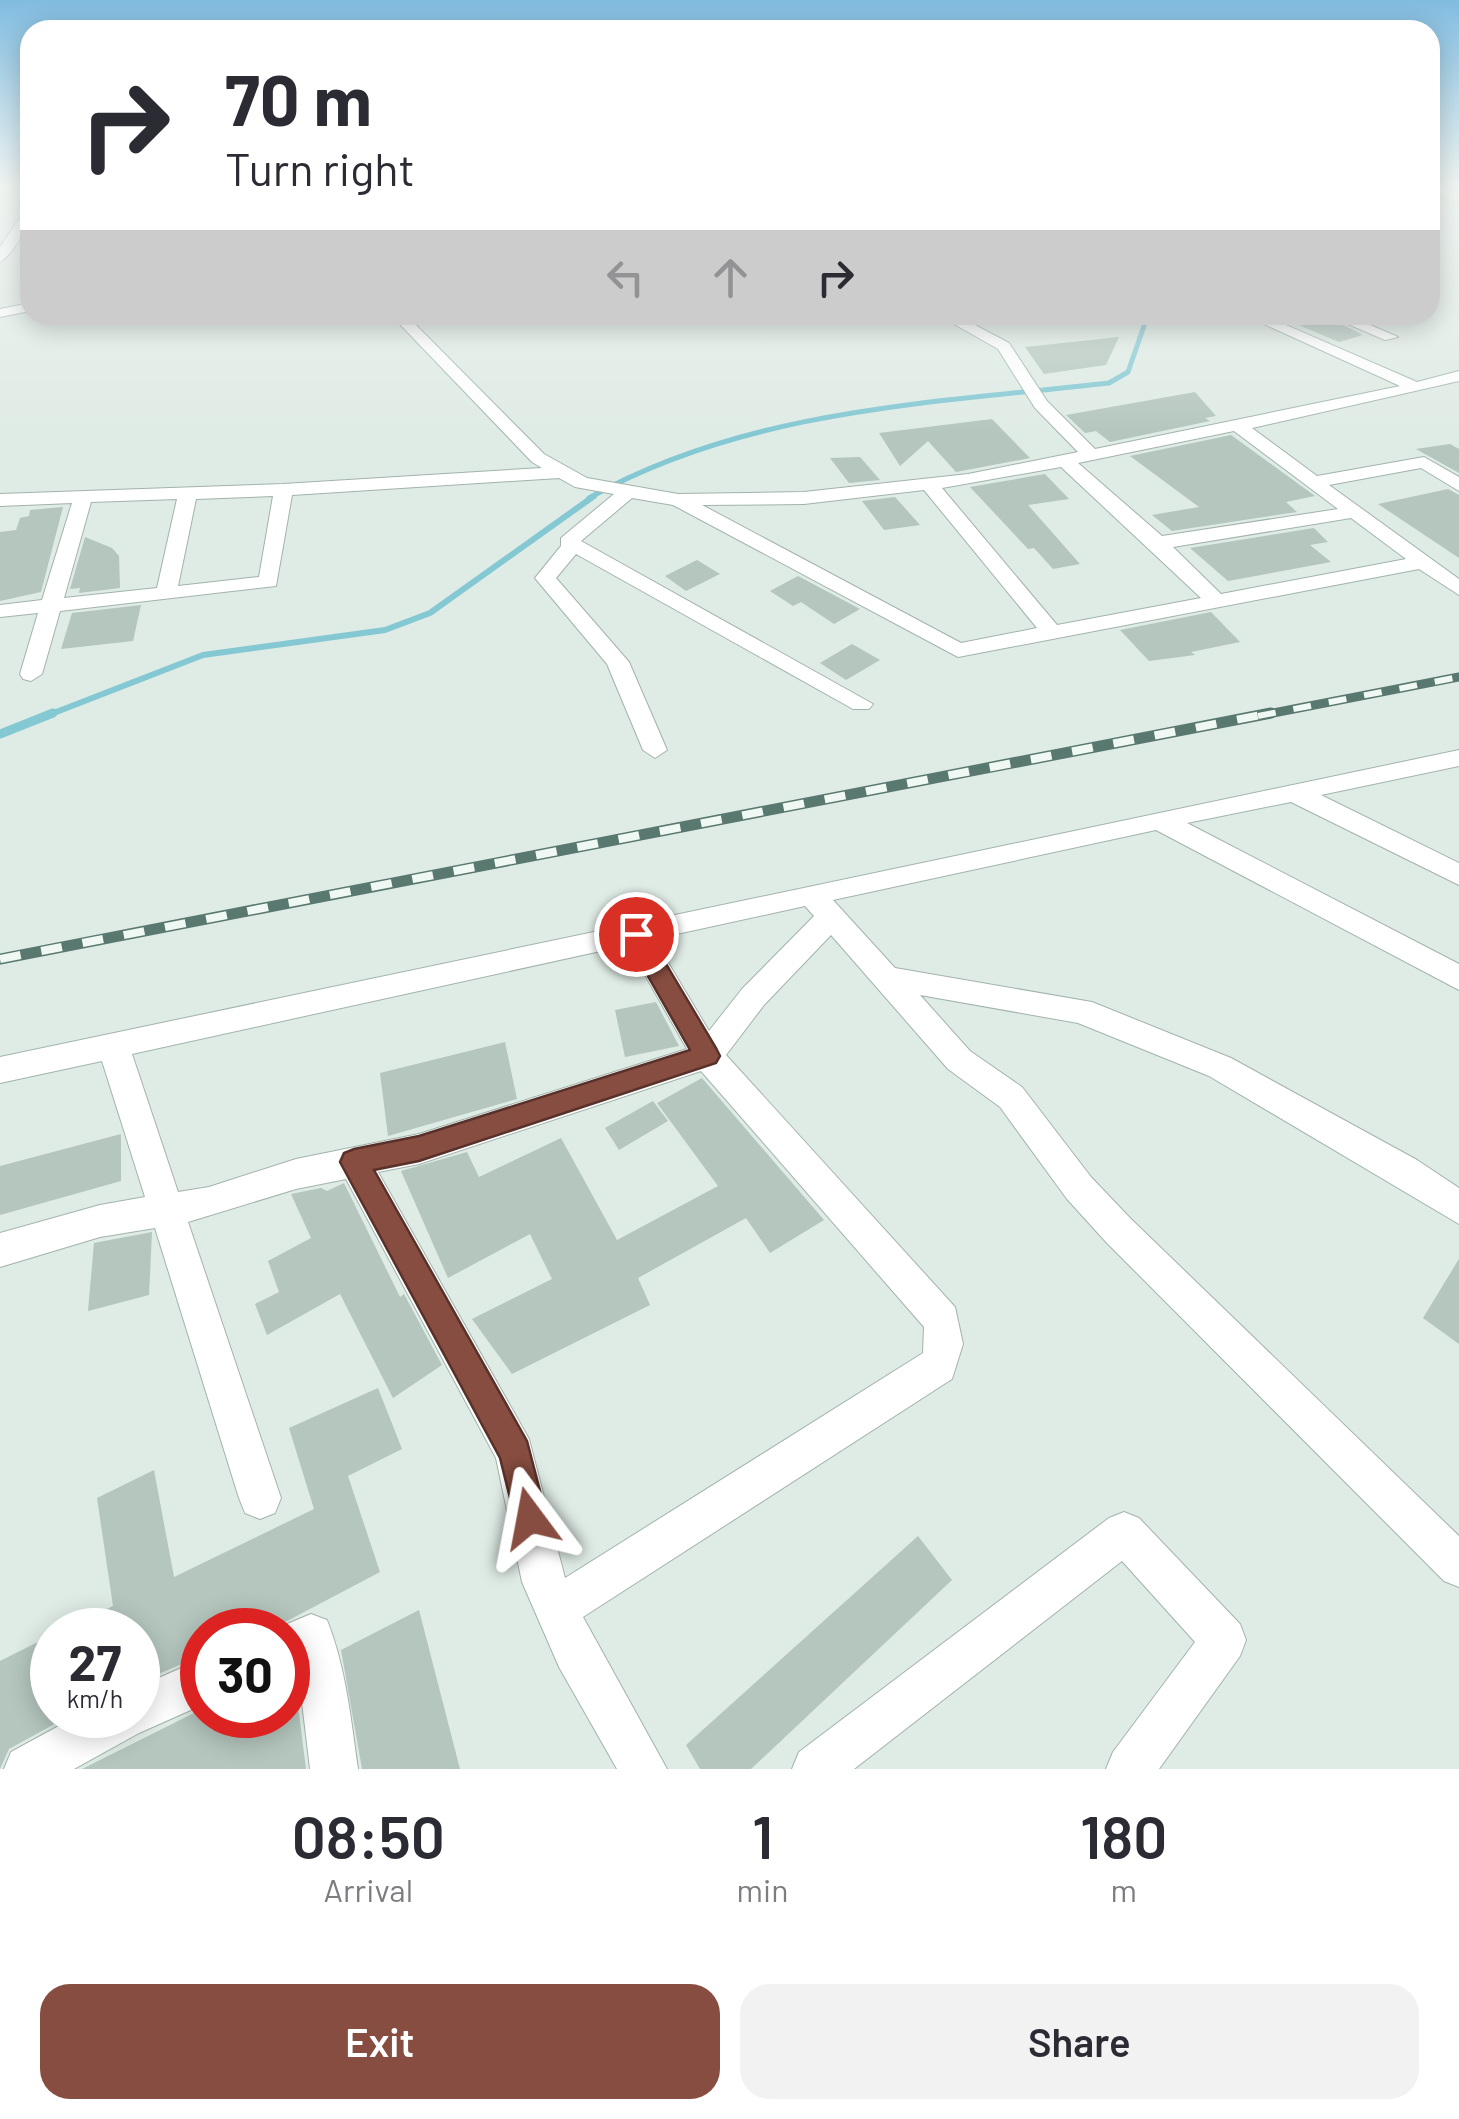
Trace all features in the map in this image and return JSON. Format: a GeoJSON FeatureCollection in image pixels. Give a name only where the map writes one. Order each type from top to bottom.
{"type":"FeatureCollection","features":[{"type":"Feature","properties":{"kind":"street"},"geometry":{"type":"LineString","coordinates":[[408,325],[538,458],[582,482],[678,500],[804,498],[928,484],[1092,456],[1459,376]]}},
{"type":"Feature","properties":{"kind":"street"},"geometry":{"type":"LineString","coordinates":[[964,325],[1004,346],[1040,404],[1092,456]]}},
{"type":"Feature","properties":{"kind":"street"},"geometry":{"type":"LineString","coordinates":[[1281,325],[1416,387]]}},
{"type":"Feature","properties":{"kind":"street"},"geometry":{"type":"LineString","coordinates":[[1359,325],[1390,337]]}},
{"type":"Feature","properties":{"kind":"street"},"geometry":{"type":"LineString","coordinates":[[1438,381],[1459,393]]}},
{"type":"Feature","properties":{"kind":"street"},"geometry":{"type":"LineString","coordinates":[[1238,426],[1459,589]]}},
{"type":"Feature","properties":{"kind":"street"},"geometry":{"type":"LineString","coordinates":[[1065,461],[1158,543],[1216,602]]}},
{"type":"Feature","properties":{"kind":"street"},"geometry":{"type":"LineString","coordinates":[[1313,482],[1424,462],[1459,485]]}},
{"type":"Feature","properties":{"kind":"street"},"geometry":{"type":"LineString","coordinates":[[0,500],[284,490],[563,472]]}},
{"type":"Feature","properties":{"kind":"street"},"geometry":{"type":"LineString","coordinates":[[928,484],[1052,632]]}},
{"type":"Feature","properties":{"kind":"street"},"geometry":{"type":"LineString","coordinates":[[0,610],[269,582],[284,490]]}},
{"type":"Feature","properties":{"kind":"street"},"geometry":{"type":"LineString","coordinates":[[626,490],[568,538],[572,546],[861,704]]}},
{"type":"Feature","properties":{"kind":"street"},"geometry":{"type":"LineString","coordinates":[[166,593],[188,494]]}},
{"type":"Feature","properties":{"kind":"street"},"geometry":{"type":"LineString","coordinates":[[31,674],[84,498]]}},
{"type":"Feature","properties":{"kind":"street"},"geometry":{"type":"LineString","coordinates":[[678,500],[958,650],[1423,562]]}},
{"type":"Feature","properties":{"kind":"street"},"geometry":{"type":"LineString","coordinates":[[1158,543],[1354,512]]}},
{"type":"Feature","properties":{"kind":"street"},"geometry":{"type":"LineString","coordinates":[[572,546],[546,578],[618,662],[655,750]]}},
{"type":"Feature","properties":{"kind":"street"},"geometry":{"type":"LineString","coordinates":[[0,1070],[636,934],[822,905],[1159,820],[1459,758]]}},
{"type":"Feature","properties":{"kind":"street"},"geometry":{"type":"LineString","coordinates":[[1292,792],[1459,874]]}},
{"type":"Feature","properties":{"kind":"street"},"geometry":{"type":"LineString","coordinates":[[1159,820],[1459,978]]}},
{"type":"Feature","properties":{"kind":"street"},"geometry":{"type":"LineString","coordinates":[[822,905],[959,1060],[1011,1096],[1079,1188],[1118,1230],[1459,1566]]}},
{"type":"Feature","properties":{"kind":"street"},"geometry":{"type":"LineString","coordinates":[[0,1250],[100,1222],[209,1202],[296,1174],[419,1148],[707,1056],[822,905]]}},
{"type":"Feature","properties":{"kind":"street"},"geometry":{"type":"LineString","coordinates":[[556,1609],[938,1365],[944,1344],[942,1320],[707,1056],[636,934]]}},
{"type":"Feature","properties":{"kind":"street"},"geometry":{"type":"LineString","coordinates":[[886,978],[1081,1010],[1220,1068],[1405,1172],[1459,1208]]}},
{"type":"Feature","properties":{"kind":"street"},"geometry":{"type":"LineString","coordinates":[[113,1044],[260,1498]]}},
{"type":"Feature","properties":{"kind":"street"},"geometry":{"type":"LineString","coordinates":[[354,1162],[516,1453],[544,1582],[575,1651],[643,1769]]}},
{"type":"Feature","properties":{"kind":"street"},"geometry":{"type":"LineString","coordinates":[[816,1769],[1124,1534],[1224,1640],[1130,1769]]}},
{"type":"Feature","properties":{"kind":"street"},"geometry":{"type":"LineString","coordinates":[[310,1636],[322,1677],[334,1769]]}},
{"type":"Feature","properties":{"kind":"street"},"geometry":{"type":"LineString","coordinates":[[28,1769],[84,1738]]}},
{"type":"Feature","properties":{"kind":"building"},"geometry":{"type":"Polygon","coordinates":[[[1299,325],[1344,325],[1363,335],[1339,342],[1299,325]]]}},
{"type":"Feature","properties":{"kind":"building"},"geometry":{"type":"Polygon","coordinates":[[[1119,337],[1106,365],[1044,374],[1025,347],[1119,337]]]}},
{"type":"Feature","properties":{"kind":"building"},"geometry":{"type":"Polygon","coordinates":[[[1195,392],[1216,416],[1205,418],[1210,421],[1110,442],[1096,431],[1085,433],[1066,415],[1195,392]]]}},
{"type":"Feature","properties":{"kind":"building"},"geometry":{"type":"Polygon","coordinates":[[[992,419],[1030,458],[956,472],[928,441],[900,466],[879,433],[992,419]]]}},
{"type":"Feature","properties":{"kind":"building"},"geometry":{"type":"Polygon","coordinates":[[[1231,435],[1315,496],[1286,502],[1297,512],[1172,531],[1152,515],[1199,507],[1130,456],[1231,435]]]}},
{"type":"Feature","properties":{"kind":"building"},"geometry":{"type":"Polygon","coordinates":[[[1450,444],[1459,449],[1459,473],[1416,449],[1450,444]]]}},
{"type":"Feature","properties":{"kind":"building"},"geometry":{"type":"Polygon","coordinates":[[[860,457],[880,480],[849,483],[830,458],[860,457]]]}},
{"type":"Feature","properties":{"kind":"building"},"geometry":{"type":"Polygon","coordinates":[[[1045,474],[1069,499],[1028,505],[1080,564],[1053,569],[1034,548],[1028,549],[970,487],[1045,474]]]}},
{"type":"Feature","properties":{"kind":"building"},"geometry":{"type":"Polygon","coordinates":[[[1448,489],[1459,495],[1459,558],[1378,504],[1448,489]]]}},
{"type":"Feature","properties":{"kind":"building"},"geometry":{"type":"Polygon","coordinates":[[[895,497],[920,525],[884,530],[862,501],[895,497]]]}},
{"type":"Feature","properties":{"kind":"building"},"geometry":{"type":"Polygon","coordinates":[[[63,507],[41,592],[0,601],[0,532],[16,530],[20,518],[29,516],[30,510],[63,507]]]}},
{"type":"Feature","properties":{"kind":"building"},"geometry":{"type":"Polygon","coordinates":[[[1314,528],[1328,542],[1310,545],[1331,562],[1228,581],[1190,548],[1314,528]]]}},
{"type":"Feature","properties":{"kind":"building"},"geometry":{"type":"Polygon","coordinates":[[[85,537],[112,548],[119,556],[120,588],[79,593],[80,588],[70,589],[85,537]]]}},
{"type":"Feature","properties":{"kind":"building"},"geometry":{"type":"Polygon","coordinates":[[[697,560],[720,574],[686,591],[665,576],[697,560]]]}},
{"type":"Feature","properties":{"kind":"building"},"geometry":{"type":"Polygon","coordinates":[[[798,576],[860,609],[834,624],[801,602],[793,606],[770,591],[798,576]]]}},
{"type":"Feature","properties":{"kind":"building"},"geometry":{"type":"Polygon","coordinates":[[[141,605],[133,641],[61,649],[72,613],[141,605]]]}},
{"type":"Feature","properties":{"kind":"building"},"geometry":{"type":"Polygon","coordinates":[[[1211,612],[1240,642],[1191,652],[1195,655],[1149,661],[1120,630],[1211,612]]]}},
{"type":"Feature","properties":{"kind":"building"},"geometry":{"type":"Polygon","coordinates":[[[852,644],[880,660],[846,680],[820,663],[852,644]]]}},
{"type":"Feature","properties":{"kind":"building"},"geometry":{"type":"Polygon","coordinates":[[[656,1002],[679,1046],[625,1057],[615,1010],[656,1002]]]}},
{"type":"Feature","properties":{"kind":"building"},"geometry":{"type":"Polygon","coordinates":[[[505,1042],[517,1099],[388,1136],[380,1073],[505,1042]]]}},
{"type":"Feature","properties":{"kind":"building"},"geometry":{"type":"Polygon","coordinates":[[[702,1078],[824,1220],[770,1253],[746,1218],[638,1278],[650,1305],[512,1374],[472,1319],[552,1279],[530,1234],[448,1278],[401,1171],[467,1152],[479,1177],[561,1138],[617,1240],[718,1186],[657,1103],[702,1078]]]}},
{"type":"Feature","properties":{"kind":"building"},"geometry":{"type":"Polygon","coordinates":[[[653,1101],[668,1121],[619,1150],[605,1128],[653,1101]]]}},
{"type":"Feature","properties":{"kind":"building"},"geometry":{"type":"Polygon","coordinates":[[[121,1134],[121,1181],[0,1215],[0,1166],[121,1134]]]}},
{"type":"Feature","properties":{"kind":"building"},"geometry":{"type":"Polygon","coordinates":[[[344,1183],[400,1297],[404,1294],[442,1365],[393,1398],[340,1294],[267,1335],[255,1304],[279,1292],[268,1261],[311,1238],[291,1194],[321,1188],[327,1191],[344,1183]]]}},
{"type":"Feature","properties":{"kind":"building"},"geometry":{"type":"Polygon","coordinates":[[[152,1232],[149,1295],[88,1311],[94,1243],[152,1232]]]}},
{"type":"Feature","properties":{"kind":"building"},"geometry":{"type":"Polygon","coordinates":[[[1459,1259],[1459,1344],[1423,1318],[1459,1259]]]}},
{"type":"Feature","properties":{"kind":"building"},"geometry":{"type":"Polygon","coordinates":[[[378,1388],[402,1449],[348,1476],[380,1572],[310,1609],[180,1608],[180,1665],[160,1673],[160,1608],[109,1608],[113,1606],[97,1498],[154,1470],[174,1577],[314,1509],[289,1428],[378,1388]]]}},
{"type":"Feature","properties":{"kind":"building"},"geometry":{"type":"Polygon","coordinates":[[[918,1536],[952,1580],[751,1769],[700,1769],[686,1745],[918,1536]]]}},
{"type":"Feature","properties":{"kind":"building"},"geometry":{"type":"Polygon","coordinates":[[[419,1610],[460,1769],[362,1769],[341,1650],[419,1610]]]}},
{"type":"Feature","properties":{"kind":"building"},"geometry":{"type":"Polygon","coordinates":[[[30,1646],[30,1737],[9,1749],[0,1769],[0,1661],[30,1646]]]}},
{"type":"Feature","properties":{"kind":"building"},"geometry":{"type":"Polygon","coordinates":[[[180,1720],[180,1738],[302,1738],[306,1769],[82,1769],[144,1738],[160,1738],[160,1730],[180,1720]]]}},
{"type":"Feature","properties":{"kind":"waterway"},"geometry":{"type":"LineString","coordinates":[[589,498],[650,468],[712,445],[777,428],[909,405],[1109,383],[1128,372],[1144,325]]}},
{"type":"Feature","properties":{"kind":"waterway"},"geometry":{"type":"LineString","coordinates":[[46,716],[203,655],[385,630],[430,613],[594,496]]}},
{"type":"Feature","properties":{"kind":"waterway"},"geometry":{"type":"LineString","coordinates":[[0,734],[53,713]]}},
{"type":"Feature","properties":{"kind":"railway"},"geometry":{"type":"LineString","coordinates":[[1258,716],[1459,677]]}},
{"type":"Feature","properties":{"kind":"railway"},"geometry":{"type":"LineString","coordinates":[[0,959],[1271,713]]}},
{"type":"Feature","properties":{"kind":"route"},"geometry":{"type":"LineString","coordinates":[[530,1518],[516,1453],[354,1162],[419,1148],[707,1056],[636,934]]}}]}
